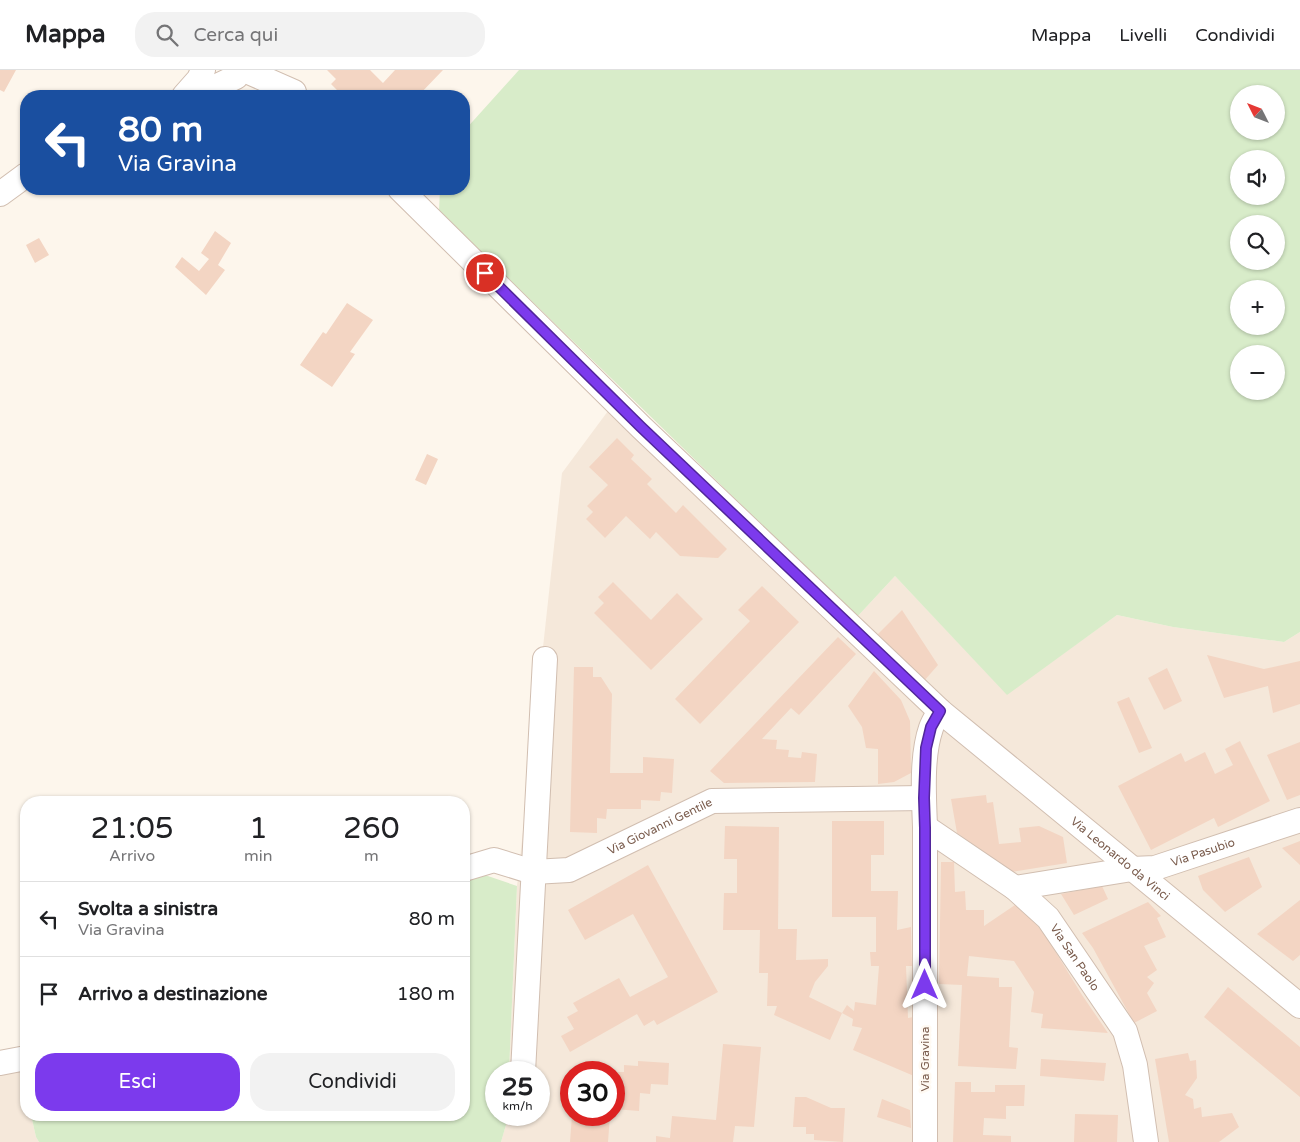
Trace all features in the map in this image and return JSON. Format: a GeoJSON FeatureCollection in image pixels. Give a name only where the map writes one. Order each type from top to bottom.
{"type":"FeatureCollection","features":[{"type":"Feature","properties":{"kind":"street"},"geometry":{"type":"LineString","coordinates":[[189,90],[199,79],[203,70]]}},
{"type":"Feature","properties":{"kind":"street"},"geometry":{"type":"LineString","coordinates":[[278,70],[293,90]]}},
{"type":"Feature","properties":{"kind":"street"},"geometry":{"type":"LineString","coordinates":[[207,90],[239,72],[286,90]]}},
{"type":"Feature","properties":{"kind":"street"},"geometry":{"type":"LineString","coordinates":[[0,194],[20,179]]}},
{"type":"Feature","properties":{"kind":"street"},"geometry":{"type":"LineString","coordinates":[[406,195],[641,427],[940,711]]}},
{"type":"Feature","properties":{"kind":"street"},"geometry":{"type":"LineString","coordinates":[[524,1061],[545,659]]}},
{"type":"Feature","properties":{"kind":"street","name":"Via Gravina"},"geometry":{"type":"LineString","coordinates":[[925,1142],[924,798],[926,748],[931,727],[940,711]]}},
{"type":"Feature","properties":{"kind":"street","name":"Via Leonardo da Vinci"},"geometry":{"type":"LineString","coordinates":[[940,711],[1300,1006]]}},
{"type":"Feature","properties":{"kind":"street","name":"Via Giovanni Gentile"},"geometry":{"type":"LineString","coordinates":[[470,867],[494,860],[533,872],[569,870],[712,801],[924,798]]}},
{"type":"Feature","properties":{"kind":"street","name":"Via Pasubio"},"geometry":{"type":"LineString","coordinates":[[1015,888],[1132,869],[1155,868],[1300,820]]}},
{"type":"Feature","properties":{"kind":"street","name":"Via San Paolo"},"geometry":{"type":"LineString","coordinates":[[925,828],[1015,888],[1048,918],[1125,1031],[1134,1064],[1146,1142]]}},
{"type":"Feature","properties":{"kind":"street"},"geometry":{"type":"LineString","coordinates":[[0,1064],[20,1059]]}},
{"type":"Feature","properties":{"kind":"shaded area"},"geometry":{"type":"Polygon","coordinates":[[[608,411],[857,617],[895,576],[1007,694],[1117,615],[1173,627],[1284,642],[1300,632],[1300,1142],[501,1142],[506,1126],[550,1126],[550,1061],[509,1061],[517,886],[562,473],[608,411]]]}},
{"type":"Feature","properties":{"kind":"shaded area"},"geometry":{"type":"Polygon","coordinates":[[[20,1070],[20,1121],[32,1121],[39,1142],[0,1142],[0,1073],[20,1070]]]}},
{"type":"Feature","properties":{"kind":"green space"},"geometry":{"type":"Polygon","coordinates":[[[519,70],[1300,70],[1300,632],[1284,642],[1173,627],[1117,615],[1007,695],[895,576],[857,617],[439,211],[440,195],[470,195],[470,124],[519,70]]]}},
{"type":"Feature","properties":{"kind":"green space"},"geometry":{"type":"Polygon","coordinates":[[[479,873],[517,886],[509,1061],[485,1061],[485,1126],[506,1126],[501,1142],[39,1142],[32,1121],[470,1121],[470,875],[479,873]]]}},
{"type":"Feature","properties":{"kind":"building"},"geometry":{"type":"Polygon","coordinates":[[[0,70],[16,70],[4,92],[0,90],[0,70]]]}},
{"type":"Feature","properties":{"kind":"building"},"geometry":{"type":"Polygon","coordinates":[[[327,70],[370,70],[383,83],[395,70],[443,70],[424,90],[337,90],[331,84],[336,79],[327,70]]]}},
{"type":"Feature","properties":{"kind":"building"},"geometry":{"type":"Polygon","coordinates":[[[215,231],[231,243],[218,265],[225,270],[206,295],[175,267],[182,257],[199,271],[209,259],[201,253],[215,231]]]}},
{"type":"Feature","properties":{"kind":"building"},"geometry":{"type":"Polygon","coordinates":[[[39,238],[49,255],[35,263],[26,245],[39,238]]]}},
{"type":"Feature","properties":{"kind":"building"},"geometry":{"type":"Polygon","coordinates":[[[347,303],[373,320],[350,352],[355,354],[332,387],[300,365],[323,332],[326,334],[347,303]]]}},
{"type":"Feature","properties":{"kind":"building"},"geometry":{"type":"Polygon","coordinates":[[[617,438],[634,455],[631,459],[652,479],[647,484],[676,513],[683,505],[727,549],[718,558],[680,556],[656,532],[650,539],[626,516],[605,538],[586,519],[593,512],[587,506],[608,485],[589,467],[617,438]]]}},
{"type":"Feature","properties":{"kind":"building"},"geometry":{"type":"Polygon","coordinates":[[[427,454],[438,459],[426,485],[415,480],[427,454]]]}},
{"type":"Feature","properties":{"kind":"building"},"geometry":{"type":"Polygon","coordinates":[[[613,582],[651,620],[677,593],[703,619],[651,670],[594,613],[604,603],[598,597],[613,582]]]}},
{"type":"Feature","properties":{"kind":"building"},"geometry":{"type":"Polygon","coordinates":[[[762,586],[799,622],[700,724],[675,699],[750,621],[738,610],[762,586]]]}},
{"type":"Feature","properties":{"kind":"building"},"geometry":{"type":"Polygon","coordinates":[[[902,610],[938,665],[924,681],[877,635],[902,610]]]}},
{"type":"Feature","properties":{"kind":"building"},"geometry":{"type":"Polygon","coordinates":[[[838,637],[856,654],[799,715],[791,708],[762,739],[777,740],[776,749],[789,750],[788,757],[801,758],[802,752],[817,754],[815,782],[724,783],[710,771],[838,637]]]}},
{"type":"Feature","properties":{"kind":"building"},"geometry":{"type":"Polygon","coordinates":[[[1207,655],[1264,669],[1300,661],[1300,704],[1273,713],[1268,686],[1224,698],[1207,655]]]}},
{"type":"Feature","properties":{"kind":"building"},"geometry":{"type":"Polygon","coordinates":[[[574,667],[593,667],[593,677],[601,677],[612,694],[610,773],[643,773],[643,757],[674,759],[672,793],[661,792],[660,801],[641,800],[641,809],[607,809],[606,819],[597,818],[597,833],[570,832],[574,667]]]}},
{"type":"Feature","properties":{"kind":"building"},"geometry":{"type":"Polygon","coordinates":[[[1167,668],[1182,701],[1164,710],[1148,678],[1167,668]]]}},
{"type":"Feature","properties":{"kind":"building"},"geometry":{"type":"Polygon","coordinates":[[[874,671],[901,700],[910,721],[911,773],[894,782],[878,784],[878,749],[866,748],[862,727],[848,706],[874,671]]]}},
{"type":"Feature","properties":{"kind":"building"},"geometry":{"type":"Polygon","coordinates":[[[1129,697],[1152,748],[1139,753],[1117,702],[1129,697]]]}},
{"type":"Feature","properties":{"kind":"building"},"geometry":{"type":"Polygon","coordinates":[[[1240,741],[1270,801],[1218,827],[1214,818],[1151,850],[1118,786],[1181,753],[1185,762],[1205,752],[1215,774],[1233,765],[1225,749],[1240,741]]]}},
{"type":"Feature","properties":{"kind":"building"},"geometry":{"type":"Polygon","coordinates":[[[1300,742],[1300,795],[1287,800],[1267,755],[1300,742]]]}},
{"type":"Feature","properties":{"kind":"building"},"geometry":{"type":"Polygon","coordinates":[[[986,795],[987,803],[993,802],[999,844],[1021,842],[1019,828],[1039,826],[1063,837],[1067,863],[1011,872],[957,833],[951,799],[986,795]]]}},
{"type":"Feature","properties":{"kind":"building"},"geometry":{"type":"Polygon","coordinates":[[[832,821],[884,821],[884,855],[871,855],[871,891],[898,891],[897,930],[911,927],[912,966],[906,966],[908,1018],[913,1017],[914,1076],[853,1050],[862,1028],[852,1026],[853,1019],[842,1013],[847,1005],[854,1011],[855,1002],[876,1005],[879,966],[871,966],[870,952],[876,952],[876,917],[832,917],[832,821]]]}},
{"type":"Feature","properties":{"kind":"building"},"geometry":{"type":"Polygon","coordinates":[[[725,826],[779,827],[778,929],[797,929],[796,960],[828,959],[828,966],[815,982],[809,997],[842,1013],[830,1040],[774,1015],[777,1006],[767,1006],[768,973],[759,973],[760,930],[723,930],[724,893],[737,893],[737,859],[724,859],[725,826]]]}},
{"type":"Feature","properties":{"kind":"building"},"geometry":{"type":"Polygon","coordinates":[[[1300,841],[1300,865],[1282,848],[1300,841]]]}},
{"type":"Feature","properties":{"kind":"building"},"geometry":{"type":"Polygon","coordinates":[[[1249,857],[1262,887],[1225,912],[1203,890],[1198,876],[1249,857]]]}},
{"type":"Feature","properties":{"kind":"building"},"geometry":{"type":"Polygon","coordinates":[[[941,862],[954,862],[955,892],[965,891],[966,910],[984,910],[984,926],[1015,905],[1032,919],[1047,938],[1108,1033],[1041,1028],[1043,1014],[1031,1012],[1034,992],[1014,961],[969,956],[967,976],[999,978],[999,987],[1012,987],[1009,1047],[1018,1048],[1016,1069],[958,1066],[962,985],[939,984],[941,862]]]}},
{"type":"Feature","properties":{"kind":"building"},"geometry":{"type":"Polygon","coordinates":[[[648,865],[718,992],[657,1025],[654,1020],[644,1026],[637,1014],[570,1052],[561,1036],[574,1029],[567,1017],[578,1011],[573,1003],[619,978],[630,997],[668,977],[633,914],[585,940],[568,910],[648,865]]]}},
{"type":"Feature","properties":{"kind":"building"},"geometry":{"type":"Polygon","coordinates":[[[1102,886],[1108,899],[1074,915],[1061,894],[1102,886]]]}},
{"type":"Feature","properties":{"kind":"building"},"geometry":{"type":"Polygon","coordinates":[[[1300,900],[1300,955],[1293,961],[1257,934],[1300,900]]]}},
{"type":"Feature","properties":{"kind":"building"},"geometry":{"type":"Polygon","coordinates":[[[1148,902],[1161,916],[1157,918],[1166,937],[1144,946],[1157,970],[1147,977],[1154,983],[1147,993],[1157,1011],[1134,1023],[1093,948],[1082,933],[1148,902]]]}},
{"type":"Feature","properties":{"kind":"building"},"geometry":{"type":"Polygon","coordinates":[[[1228,987],[1300,1047],[1300,1097],[1204,1017],[1228,987]]]}},
{"type":"Feature","properties":{"kind":"building"},"geometry":{"type":"Polygon","coordinates":[[[723,1044],[761,1047],[754,1127],[735,1126],[733,1142],[656,1142],[656,1136],[670,1138],[672,1116],[716,1120],[723,1044]]]}},
{"type":"Feature","properties":{"kind":"building"},"geometry":{"type":"Polygon","coordinates":[[[1188,1053],[1190,1061],[1196,1060],[1197,1078],[1185,1095],[1193,1099],[1194,1109],[1201,1107],[1202,1117],[1232,1113],[1239,1127],[1219,1142],[1169,1142],[1155,1059],[1188,1053]]]}},
{"type":"Feature","properties":{"kind":"building"},"geometry":{"type":"Polygon","coordinates":[[[1041,1059],[1106,1063],[1104,1081],[1040,1076],[1041,1059]]]}},
{"type":"Feature","properties":{"kind":"building"},"geometry":{"type":"Polygon","coordinates":[[[638,1061],[669,1063],[668,1085],[651,1084],[650,1094],[640,1093],[639,1111],[625,1110],[625,1065],[638,1066],[638,1061]]]}},
{"type":"Feature","properties":{"kind":"building"},"geometry":{"type":"Polygon","coordinates":[[[955,1082],[971,1082],[971,1092],[995,1092],[995,1085],[1025,1085],[1024,1106],[1006,1106],[1006,1119],[984,1118],[983,1135],[1011,1136],[1011,1142],[953,1142],[955,1082]]]}},
{"type":"Feature","properties":{"kind":"building"},"geometry":{"type":"Polygon","coordinates":[[[795,1097],[806,1097],[831,1108],[845,1108],[843,1142],[814,1140],[814,1134],[806,1134],[806,1127],[793,1127],[795,1097]]]}},
{"type":"Feature","properties":{"kind":"building"},"geometry":{"type":"Polygon","coordinates":[[[882,1099],[910,1110],[911,1128],[877,1117],[882,1099]]]}},
{"type":"Feature","properties":{"kind":"building"},"geometry":{"type":"Polygon","coordinates":[[[1075,1114],[1118,1115],[1117,1142],[1074,1142],[1075,1114]]]}},
{"type":"Feature","properties":{"kind":"building"},"geometry":{"type":"Polygon","coordinates":[[[571,1126],[609,1126],[608,1142],[570,1142],[571,1126]]]}},
{"type":"Feature","properties":{"kind":"route"},"geometry":{"type":"LineString","coordinates":[[485,273],[641,427],[940,711],[931,727],[926,748],[924,798],[925,985]]}}]}
